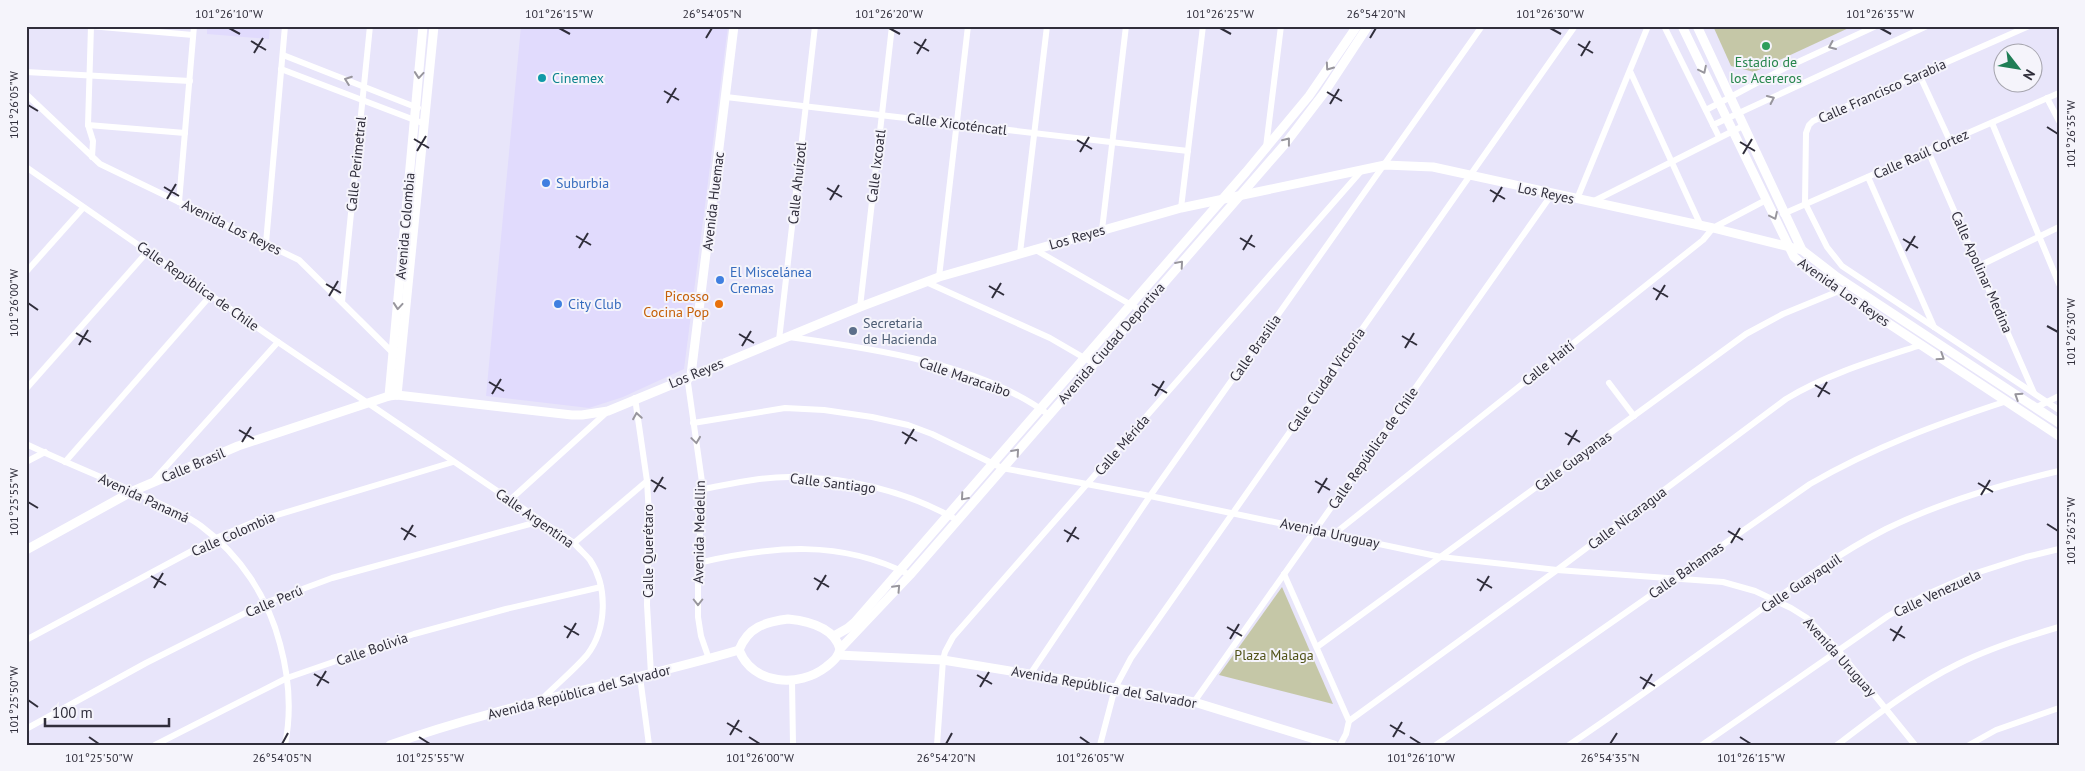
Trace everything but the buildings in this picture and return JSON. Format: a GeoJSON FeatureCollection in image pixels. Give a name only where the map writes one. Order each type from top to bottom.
{"type":"FeatureCollection","features":[{"type":"Feature","properties":{"kind":"street"},"geometry":{"type":"LineString","coordinates":[[92,157],[93,141],[88,126],[91,26],[194,35]]}},
{"type":"Feature","properties":{"kind":"street"},"geometry":{"type":"LineString","coordinates":[[179,202],[194,26]]}},
{"type":"Feature","properties":{"kind":"street"},"geometry":{"type":"LineString","coordinates":[[266,243],[285,26]]}},
{"type":"Feature","properties":{"kind":"street","name":"Calle Perimetral"},"geometry":{"type":"LineString","coordinates":[[342,302],[370,26]]}},
{"type":"Feature","properties":{"kind":"street","name":"Avenida Colombia"},"geometry":{"type":"LineString","coordinates":[[393,396],[393,353],[424,26]]}},
{"type":"Feature","properties":{"kind":"street","name":"Avenida Colombia"},"geometry":{"type":"LineString","coordinates":[[393,396],[401,361],[434,26]]}},
{"type":"Feature","properties":{"kind":"street","name":"Avenida Huemac"},"geometry":{"type":"LineString","coordinates":[[691,375],[734,26]]}},
{"type":"Feature","properties":{"kind":"street","name":"Calle Ahuízotl"},"geometry":{"type":"LineString","coordinates":[[783,338],[815,26]]}},
{"type":"Feature","properties":{"kind":"street","name":"Calle Ixcoatl"},"geometry":{"type":"LineString","coordinates":[[860,307],[892,26]]}},
{"type":"Feature","properties":{"kind":"street"},"geometry":{"type":"LineString","coordinates":[[939,277],[968,26]]}},
{"type":"Feature","properties":{"kind":"street"},"geometry":{"type":"LineString","coordinates":[[1020,253],[1047,26]]}},
{"type":"Feature","properties":{"kind":"street"},"geometry":{"type":"LineString","coordinates":[[1102,230],[1126,26]]}},
{"type":"Feature","properties":{"kind":"street"},"geometry":{"type":"LineString","coordinates":[[1181,208],[1204,26]]}},
{"type":"Feature","properties":{"kind":"street"},"geometry":{"type":"LineString","coordinates":[[1266,149],[1281,26]]}},
{"type":"Feature","properties":{"kind":"street","name":"Avenida Ciudad Deportiva"},"geometry":{"type":"LineString","coordinates":[[834,636],[855,622],[957,520],[1049,415],[1285,144],[1324,93],[1368,26]]}},
{"type":"Feature","properties":{"kind":"street","name":"Calle Brasilia"},"geometry":{"type":"LineString","coordinates":[[1031,673],[1150,496],[1386,165],[1482,26]]}},
{"type":"Feature","properties":{"kind":"street","name":"Calle Ciudad Victoria"},"geometry":{"type":"LineString","coordinates":[[1100,745],[1115,688],[1135,652],[1575,26]]}},
{"type":"Feature","properties":{"kind":"street"},"geometry":{"type":"LineString","coordinates":[[1576,199],[1648,26]]}},
{"type":"Feature","properties":{"kind":"street"},"geometry":{"type":"LineString","coordinates":[[1664,26],[1719,137]]}},
{"type":"Feature","properties":{"kind":"street","name":"Avenida Los Reyes"},"geometry":{"type":"LineString","coordinates":[[1682,26],[1789,248],[1801,264],[2059,436]]}},
{"type":"Feature","properties":{"kind":"street","name":"Avenida Los Reyes"},"geometry":{"type":"LineString","coordinates":[[1697,26],[1783,214],[1802,250],[1837,277],[2059,423]]}},
{"type":"Feature","properties":{"kind":"street"},"geometry":{"type":"LineString","coordinates":[[1706,110],[1785,68],[1876,26]]}},
{"type":"Feature","properties":{"kind":"street"},"geometry":{"type":"LineString","coordinates":[[1713,125],[1927,26]]}},
{"type":"Feature","properties":{"kind":"street","name":"Calle Francisco Sarabia"},"geometry":{"type":"LineString","coordinates":[[1806,203],[1806,133],[1809,125],[1817,119],[2029,26]]}},
{"type":"Feature","properties":{"kind":"street","name":"Avenida Ciudad Deportiva"},"geometry":{"type":"LineString","coordinates":[[839,652],[905,572],[948,515],[1266,149],[1309,96],[1356,27]]}},
{"type":"Feature","properties":{"kind":"street"},"geometry":{"type":"LineString","coordinates":[[283,55],[426,111]]}},
{"type":"Feature","properties":{"kind":"street"},"geometry":{"type":"LineString","coordinates":[[281,68],[425,124]]}},
{"type":"Feature","properties":{"kind":"street"},"geometry":{"type":"LineString","coordinates":[[1630,71],[1701,226]]}},
{"type":"Feature","properties":{"kind":"street"},"geometry":{"type":"LineString","coordinates":[[26,72],[190,81]]}},
{"type":"Feature","properties":{"kind":"street"},"geometry":{"type":"LineString","coordinates":[[1918,74],[1950,141]]}},
{"type":"Feature","properties":{"kind":"street","name":"Calle Raúl Cortez"},"geometry":{"type":"LineString","coordinates":[[1783,214],[2059,93]]}},
{"type":"Feature","properties":{"kind":"street","name":"Avenida Los Reyes"},"geometry":{"type":"LineString","coordinates":[[26,94],[92,157],[107,167],[291,255],[306,266],[401,361]]}},
{"type":"Feature","properties":{"kind":"street","name":"Calle Xicoténcatl"},"geometry":{"type":"LineString","coordinates":[[726,97],[1188,151]]}},
{"type":"Feature","properties":{"kind":"street"},"geometry":{"type":"LineString","coordinates":[[2047,98],[2059,121]]}},
{"type":"Feature","properties":{"kind":"street"},"geometry":{"type":"LineString","coordinates":[[1992,123],[2059,284]]}},
{"type":"Feature","properties":{"kind":"street"},"geometry":{"type":"LineString","coordinates":[[88,126],[185,132]]}},
{"type":"Feature","properties":{"kind":"street"},"geometry":{"type":"LineString","coordinates":[[1591,203],[1743,126]]}},
{"type":"Feature","properties":{"kind":"street","name":"Calle Apolinar Medina"},"geometry":{"type":"LineString","coordinates":[[1928,151],[2035,394]]}},
{"type":"Feature","properties":{"kind":"street","name":"Los Reyes"},"geometry":{"type":"LineString","coordinates":[[370,403],[393,396],[572,415],[608,411],[691,375],[939,277],[1181,208],[1239,197],[1364,168],[1386,165],[1433,168],[1713,228],[1802,250]]}},
{"type":"Feature","properties":{"kind":"street","name":"Calle República de Chile"},"geometry":{"type":"LineString","coordinates":[[26,167],[278,342],[370,403]]}},
{"type":"Feature","properties":{"kind":"street","name":"Calle Mérida"},"geometry":{"type":"LineString","coordinates":[[937,745],[943,660],[953,637],[1364,168]]}},
{"type":"Feature","properties":{"kind":"street"},"geometry":{"type":"LineString","coordinates":[[1868,177],[1934,328]]}},
{"type":"Feature","properties":{"kind":"street","name":"Calle República de Chile"},"geometry":{"type":"LineString","coordinates":[[1194,702],[1552,194]]}},
{"type":"Feature","properties":{"kind":"street","name":"Calle Haití"},"geometry":{"type":"LineString","coordinates":[[1334,534],[1703,240],[1713,228],[1766,200]]}},
{"type":"Feature","properties":{"kind":"street"},"geometry":{"type":"LineString","coordinates":[[1806,203],[1827,247],[1842,266],[2059,410]]}},
{"type":"Feature","properties":{"kind":"street"},"geometry":{"type":"LineString","coordinates":[[26,272],[83,208]]}},
{"type":"Feature","properties":{"kind":"street"},"geometry":{"type":"LineString","coordinates":[[1979,266],[2059,227]]}},
{"type":"Feature","properties":{"kind":"street"},"geometry":{"type":"LineString","coordinates":[[1034,249],[1140,310]]}},
{"type":"Feature","properties":{"kind":"street"},"geometry":{"type":"LineString","coordinates":[[26,389],[148,251]]}},
{"type":"Feature","properties":{"kind":"street"},"geometry":{"type":"LineString","coordinates":[[926,282],[1050,338],[1093,363]]}},
{"type":"Feature","properties":{"kind":"street","name":"Calle Guayanas"},"geometry":{"type":"LineString","coordinates":[[1317,648],[1746,334],[1783,314],[1839,291]]}},
{"type":"Feature","properties":{"kind":"street"},"geometry":{"type":"LineString","coordinates":[[65,462],[211,294]]}},
{"type":"Feature","properties":{"kind":"street","name":"Calle Maracaibo"},"geometry":{"type":"LineString","coordinates":[[783,338],[858,347],[904,356],[943,367],[1003,388],[1049,415]]}},
{"type":"Feature","properties":{"kind":"street"},"geometry":{"type":"LineString","coordinates":[[152,482],[278,342]]}},
{"type":"Feature","properties":{"kind":"street","name":"Calle Nicaragua"},"geometry":{"type":"LineString","coordinates":[[1349,721],[1786,399],[1822,380],[1921,345]]}},
{"type":"Feature","properties":{"kind":"street","name":"Avenida Medellin"},"geometry":{"type":"LineString","coordinates":[[691,375],[688,383],[703,489],[698,563],[699,627],[709,659]]}},
{"type":"Feature","properties":{"kind":"street"},"geometry":{"type":"LineString","coordinates":[[1609,383],[1634,416]]}},
{"type":"Feature","properties":{"kind":"street"},"geometry":{"type":"LineString","coordinates":[[2035,408],[2059,396]]}},
{"type":"Feature","properties":{"kind":"street","name":"Calle Querétaro"},"geometry":{"type":"LineString","coordinates":[[635,398],[647,480],[649,514],[647,605],[651,674]]}},
{"type":"Feature","properties":{"kind":"street","name":"Calle Bahamas"},"geometry":{"type":"LineString","coordinates":[[1436,745],[1810,484],[1851,461],[1942,422],[2008,401]]}},
{"type":"Feature","properties":{"kind":"street","name":"Calle Argentina"},"geometry":{"type":"LineString","coordinates":[[370,403],[453,462],[574,543],[589,560],[597,573],[601,587],[602,625],[597,640],[587,655],[543,698]]}},
{"type":"Feature","properties":{"kind":"street","name":"Calle Brasil"},"geometry":{"type":"LineString","coordinates":[[26,550],[152,482],[238,446],[370,403]]}},
{"type":"Feature","properties":{"kind":"street","name":"Avenida Uruguay"},"geometry":{"type":"LineString","coordinates":[[693,423],[785,408],[824,410],[872,417],[908,425],[939,437],[1002,468],[1233,512],[1441,557],[1556,570],[1675,578],[1739,585],[1774,600],[1807,618],[1838,650],[1915,745]]}},
{"type":"Feature","properties":{"kind":"street"},"geometry":{"type":"LineString","coordinates":[[510,500],[608,411]]}},
{"type":"Feature","properties":{"kind":"street","name":"Avenida Panamá"},"geometry":{"type":"LineString","coordinates":[[26,444],[180,513],[216,538],[237,559],[265,602],[277,632],[288,678],[290,705],[285,745]]}},
{"type":"Feature","properties":{"kind":"street"},"geometry":{"type":"LineString","coordinates":[[26,462],[45,452]]}},
{"type":"Feature","properties":{"kind":"street","name":"Calle Colombia"},"geometry":{"type":"LineString","coordinates":[[26,640],[216,538],[260,519],[453,462]]}},
{"type":"Feature","properties":{"kind":"street","name":"Calle Guayaquil"},"geometry":{"type":"LineString","coordinates":[[1569,745],[1774,600],[1854,548],[1913,516],[1981,491],[2059,471]]}},
{"type":"Feature","properties":{"kind":"street","name":"Calle Santiago"},"geometry":{"type":"LineString","coordinates":[[703,489],[757,480],[788,477],[814,478],[888,490],[915,499],[957,520]]}},
{"type":"Feature","properties":{"kind":"street"},"geometry":{"type":"LineString","coordinates":[[574,543],[647,480]]}},
{"type":"Feature","properties":{"kind":"street","name":"Calle Perú"},"geometry":{"type":"LineString","coordinates":[[26,729],[146,663],[265,602],[332,578],[541,521]]}},
{"type":"Feature","properties":{"kind":"street"},"geometry":{"type":"LineString","coordinates":[[698,563],[778,549],[818,549],[877,560],[905,572]]}},
{"type":"Feature","properties":{"kind":"street","name":"Calle Venezuela"},"geometry":{"type":"LineString","coordinates":[[1702,745],[1888,616],[1922,596],[1973,574],[2026,557],[2059,549]]}},
{"type":"Feature","properties":{"kind":"street"},"geometry":{"type":"LineString","coordinates":[[1284,574],[1349,721],[1346,734],[1340,745]]}},
{"type":"Feature","properties":{"kind":"street","name":"Calle Bolivia"},"geometry":{"type":"LineString","coordinates":[[155,745],[288,678],[414,634],[506,609],[601,587]]}},
{"type":"Feature","properties":{"kind":"street"},"geometry":{"type":"LineString","coordinates":[[788,619],[816,625],[834,636],[839,652],[812,676],[792,681],[764,676],[751,668],[742,659],[739,650],[749,632],[759,625],[788,619]]}},
{"type":"Feature","properties":{"kind":"street"},"geometry":{"type":"LineString","coordinates":[[1837,745],[1928,681],[1959,663],[2000,646],[2059,627]]}},
{"type":"Feature","properties":{"kind":"street","name":"Avenida República del Salvador"},"geometry":{"type":"LineString","coordinates":[[390,745],[402,743],[543,698],[640,677],[739,650]]}},
{"type":"Feature","properties":{"kind":"street","name":"Avenida República del Salvador"},"geometry":{"type":"LineString","coordinates":[[839,652],[943,660],[1031,673],[1194,702],[1334,745]]}},
{"type":"Feature","properties":{"kind":"street"},"geometry":{"type":"LineString","coordinates":[[640,677],[650,745]]}},
{"type":"Feature","properties":{"kind":"street"},"geometry":{"type":"LineString","coordinates":[[792,681],[792,745]]}},
{"type":"Feature","properties":{"kind":"street"},"geometry":{"type":"LineString","coordinates":[[1969,745],[1996,730],[2059,708]]}},
{"type":"Feature","properties":{"kind":"shaded area"},"geometry":{"type":"Polygon","coordinates":[[[207,26],[270,26],[269,39],[207,34],[207,26]]]}},
{"type":"Feature","properties":{"kind":"shaded area"},"geometry":{"type":"Polygon","coordinates":[[[521,26],[728,26],[684,369],[623,397],[589,408],[486,396],[521,26]]]}},
{"type":"Feature","properties":{"kind":"green space","name":"Estadio de los Acereros"},"geometry":{"type":"Polygon","coordinates":[[[1713,26],[1853,26],[1754,72],[1731,66],[1713,26]]]}},
{"type":"Feature","properties":{"kind":"green space","name":"Plaza Malaga"},"geometry":{"type":"Polygon","coordinates":[[[1282,587],[1333,704],[1219,675],[1282,587]]]}},
{"type":"Feature","properties":{"kind":"place","name":"Estadio de los Acereros"},"geometry":{"type":"Point","coordinates":[1766,46]}},
{"type":"Feature","properties":{"kind":"place","name":"Cinemex"},"geometry":{"type":"Point","coordinates":[542,78]}},
{"type":"Feature","properties":{"kind":"place","name":"Suburbia"},"geometry":{"type":"Point","coordinates":[546,183]}},
{"type":"Feature","properties":{"kind":"place","name":"El Miscelánea Cremas"},"geometry":{"type":"Point","coordinates":[720,280]}},
{"type":"Feature","properties":{"kind":"place","name":"City Club"},"geometry":{"type":"Point","coordinates":[558,304]}},
{"type":"Feature","properties":{"kind":"place","name":"Picosso Cocina Pop"},"geometry":{"type":"Point","coordinates":[719,304]}},
{"type":"Feature","properties":{"kind":"place","name":"Secretaria de Hacienda"},"geometry":{"type":"Point","coordinates":[853,331]}}]}
